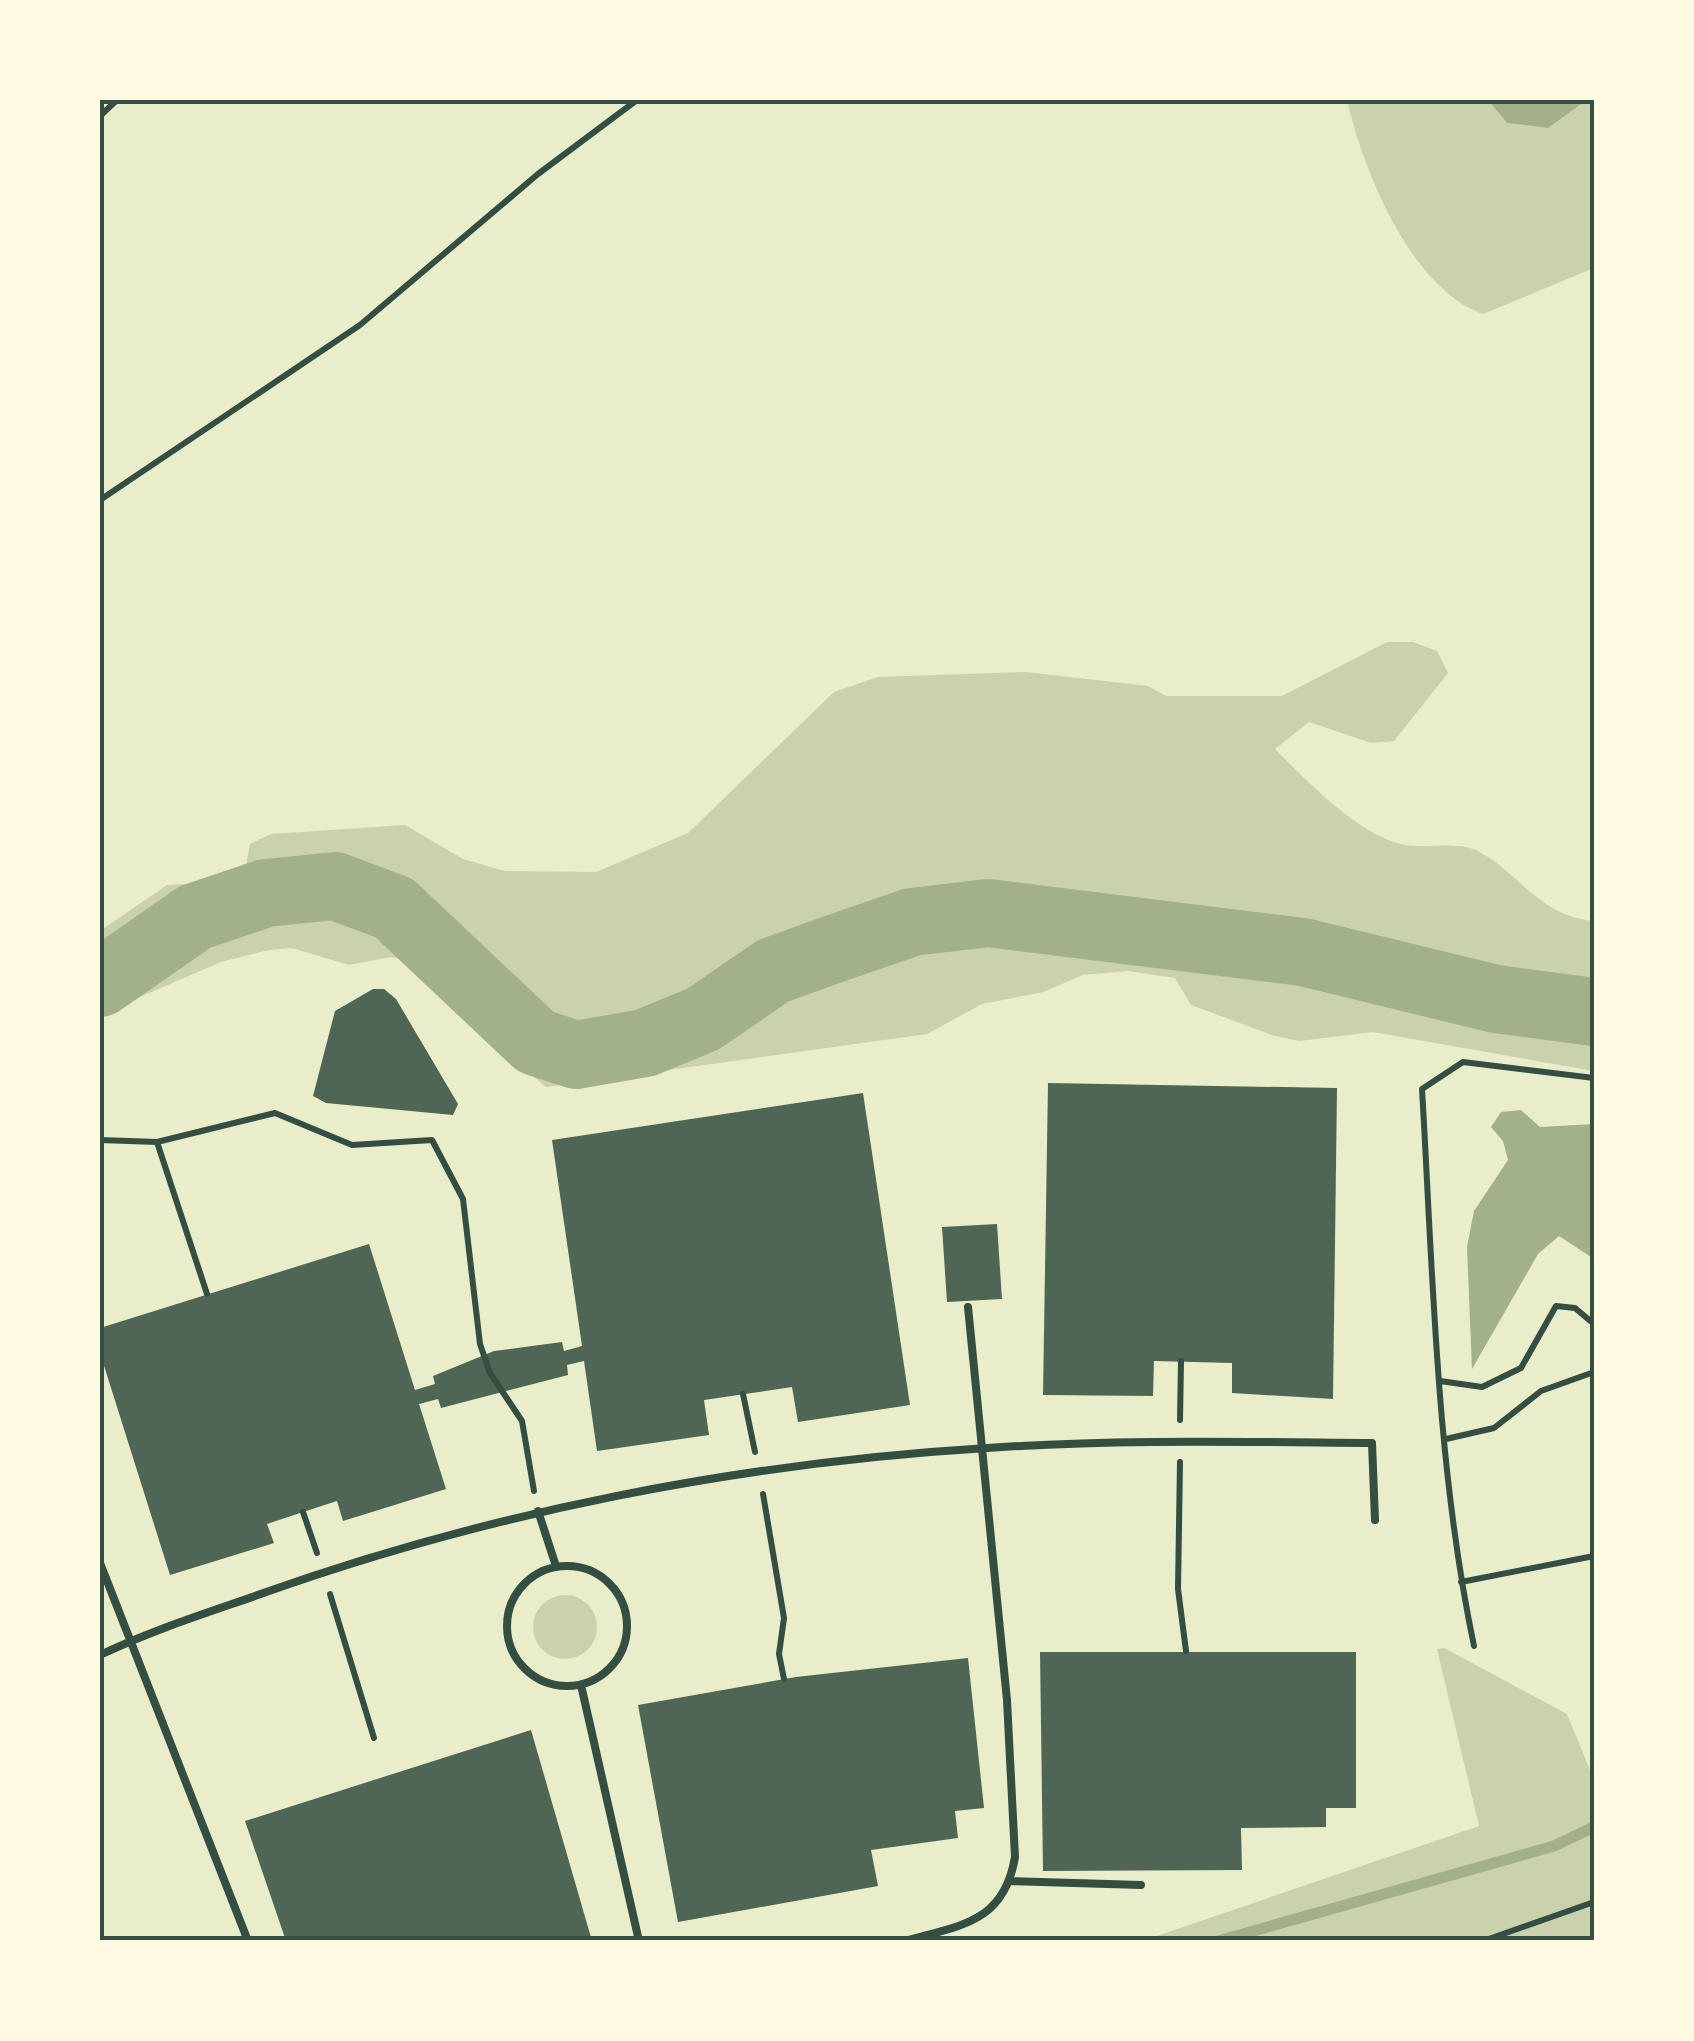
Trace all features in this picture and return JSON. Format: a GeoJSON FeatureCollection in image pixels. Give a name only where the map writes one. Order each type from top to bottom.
{"type":"FeatureCollection","features":[{"type":"Feature","properties":{"kind":"lane"},"geometry":{"type":"LineString","coordinates":[[905,1941],[981,1917],[997,1906],[1011,1881],[1014,1785],[985,1448],[968,1307]]}},
{"type":"Feature","properties":{"kind":"lane"},"geometry":{"type":"LineString","coordinates":[[100,1655],[130,1640],[324,1572],[538,1511],[759,1472],[985,1448],[1180,1442],[1372,1444],[1375,1520]]}},
{"type":"Feature","properties":{"kind":"lane"},"geometry":{"type":"LineString","coordinates":[[538,1511],[556,1566]]}},
{"type":"Feature","properties":{"kind":"lane"},"geometry":{"type":"LineString","coordinates":[[100,1563],[248,1941]]}},
{"type":"Feature","properties":{"kind":"lane"},"geometry":{"type":"LineString","coordinates":[[556,1566],[577,1566],[597,1572],[624,1603],[625,1644],[616,1662],[600,1677],[581,1685],[543,1682],[527,1671],[508,1638],[512,1600],[538,1572],[556,1566]]}},
{"type":"Feature","properties":{"kind":"lane"},"geometry":{"type":"LineString","coordinates":[[581,1685],[639,1941]]}},
{"type":"Feature","properties":{"kind":"lane"},"geometry":{"type":"LineString","coordinates":[[1011,1881],[1141,1885]]}},
{"type":"Feature","properties":{"kind":"path"},"geometry":{"type":"LineString","coordinates":[[100,116],[117,100]]}},
{"type":"Feature","properties":{"kind":"path"},"geometry":{"type":"LineString","coordinates":[[100,500],[360,325],[538,174],[637,100]]}},
{"type":"Feature","properties":{"kind":"path"},"geometry":{"type":"LineString","coordinates":[[1474,1646],[1461,1582],[1440,1381],[1422,1088],[1463,1062],[1594,1078]]}},
{"type":"Feature","properties":{"kind":"path"},"geometry":{"type":"LineString","coordinates":[[100,1140],[157,1142],[275,1114],[352,1145],[432,1140],[463,1199],[480,1344],[490,1373],[522,1421],[538,1511]]}},
{"type":"Feature","properties":{"kind":"path"},"geometry":{"type":"LineString","coordinates":[[157,1142],[207,1294]]}},
{"type":"Feature","properties":{"kind":"path"},"geometry":{"type":"LineString","coordinates":[[1440,1381],[1482,1387],[1520,1368],[1556,1306],[1575,1308],[1594,1324]]}},
{"type":"Feature","properties":{"kind":"path"},"geometry":{"type":"LineString","coordinates":[[1181,1361],[1178,1589],[1186,1651]]}},
{"type":"Feature","properties":{"kind":"path"},"geometry":{"type":"LineString","coordinates":[[1446,1439],[1494,1428],[1541,1391],[1594,1372]]}},
{"type":"Feature","properties":{"kind":"path"},"geometry":{"type":"LineString","coordinates":[[743,1394],[784,1618],[779,1654],[784,1679]]}},
{"type":"Feature","properties":{"kind":"path"},"geometry":{"type":"LineString","coordinates":[[303,1512],[374,1738]]}},
{"type":"Feature","properties":{"kind":"path"},"geometry":{"type":"LineString","coordinates":[[1461,1582],[1594,1556]]}},
{"type":"Feature","properties":{"kind":"path"},"geometry":{"type":"LineString","coordinates":[[1483,1941],[1594,1902]]}},
{"type":"Feature","properties":{"kind":"shaded area"},"geometry":{"type":"Polygon","coordinates":[[[1347,100],[1488,100],[1507,123],[1548,128],[1587,100],[1594,100],[1594,268],[1483,314],[1457,300],[1434,280],[1394,224],[1365,159],[1347,100]]]}},
{"type":"Feature","properties":{"kind":"shaded area"},"geometry":{"type":"Polygon","coordinates":[[[1488,100],[1587,100],[1548,128],[1507,123],[1488,100]]]}},
{"type":"Feature","properties":{"kind":"shaded area"},"geometry":{"type":"Polygon","coordinates":[[[1387,642],[1413,642],[1437,651],[1448,673],[1394,741],[1371,743],[1309,722],[1275,749],[1335,806],[1371,831],[1406,845],[1476,850],[1557,911],[1594,921],[1594,1071],[1373,1032],[1299,1041],[1275,1036],[1191,1005],[1175,978],[1128,971],[1083,975],[1043,992],[982,1004],[927,1034],[546,1087],[442,1000],[412,962],[391,957],[349,965],[292,948],[269,950],[221,962],[126,1003],[100,967],[100,931],[167,885],[243,881],[250,844],[271,834],[405,825],[463,859],[505,871],[596,872],[688,833],[834,692],[878,677],[1026,672],[1148,686],[1166,696],[1282,696],[1387,642]]]}},
{"type":"Feature","properties":{"kind":"shaded area"},"geometry":{"type":"Polygon","coordinates":[[[1521,1110],[1540,1127],[1594,1124],[1594,1259],[1559,1236],[1538,1254],[1472,1369],[1467,1247],[1474,1211],[1508,1160],[1503,1141],[1491,1127],[1501,1112],[1521,1110]]]}},
{"type":"Feature","properties":{"kind":"shaded area"},"geometry":{"type":"Polygon","coordinates":[[[565,1595],[588,1604],[597,1627],[588,1650],[565,1659],[542,1650],[533,1627],[542,1604],[565,1595]]]}},
{"type":"Feature","properties":{"kind":"shaded area"},"geometry":{"type":"Polygon","coordinates":[[[1444,1648],[1567,1714],[1594,1780],[1594,1941],[1142,1941],[1479,1826],[1437,1649],[1444,1648]]]}},
{"type":"Feature","properties":{"kind":"building"},"geometry":{"type":"Polygon","coordinates":[[[373,989],[384,989],[396,999],[458,1104],[453,1115],[326,1103],[313,1096],[335,1011],[373,989]]]}},
{"type":"Feature","properties":{"kind":"building"},"geometry":{"type":"Polygon","coordinates":[[[1048,1083],[1337,1088],[1333,1399],[1232,1393],[1232,1363],[1154,1361],[1153,1396],[1043,1395],[1048,1083]]]}},
{"type":"Feature","properties":{"kind":"building"},"geometry":{"type":"Polygon","coordinates":[[[863,1093],[910,1405],[798,1422],[792,1387],[704,1400],[709,1435],[597,1451],[584,1361],[567,1365],[568,1375],[441,1408],[438,1399],[419,1404],[446,1489],[343,1521],[337,1501],[267,1524],[274,1543],[170,1575],[100,1353],[100,1328],[369,1244],[415,1390],[435,1384],[433,1376],[494,1351],[562,1342],[564,1351],[582,1346],[552,1140],[863,1093]]]}},
{"type":"Feature","properties":{"kind":"building"},"geometry":{"type":"Polygon","coordinates":[[[997,1224],[1002,1299],[947,1302],[942,1227],[997,1224]]]}},
{"type":"Feature","properties":{"kind":"building"},"geometry":{"type":"Polygon","coordinates":[[[1040,1652],[1356,1652],[1356,1808],[1326,1808],[1326,1827],[1241,1828],[1242,1870],[1043,1871],[1040,1652]]]}},
{"type":"Feature","properties":{"kind":"building"},"geometry":{"type":"Polygon","coordinates":[[[968,1658],[984,1808],[955,1811],[958,1838],[871,1850],[878,1886],[678,1922],[638,1705],[796,1677],[968,1658]]]}},
{"type":"Feature","properties":{"kind":"building"},"geometry":{"type":"Polygon","coordinates":[[[531,1730],[592,1941],[286,1941],[245,1821],[531,1730]]]}},
{"type":"Feature","properties":{"kind":"waterway"},"geometry":{"type":"LineString","coordinates":[[100,983],[195,917],[266,893],[335,886],[394,908],[536,1042],[576,1055],[645,1043],[703,1019],[773,971],[912,922],[988,913],[1303,952],[1496,999],[1594,1012]]}},
{"type":"Feature","properties":{"kind":"waterway"},"geometry":{"type":"LineString","coordinates":[[1218,1941],[1554,1846],[1594,1827]]}}]}
